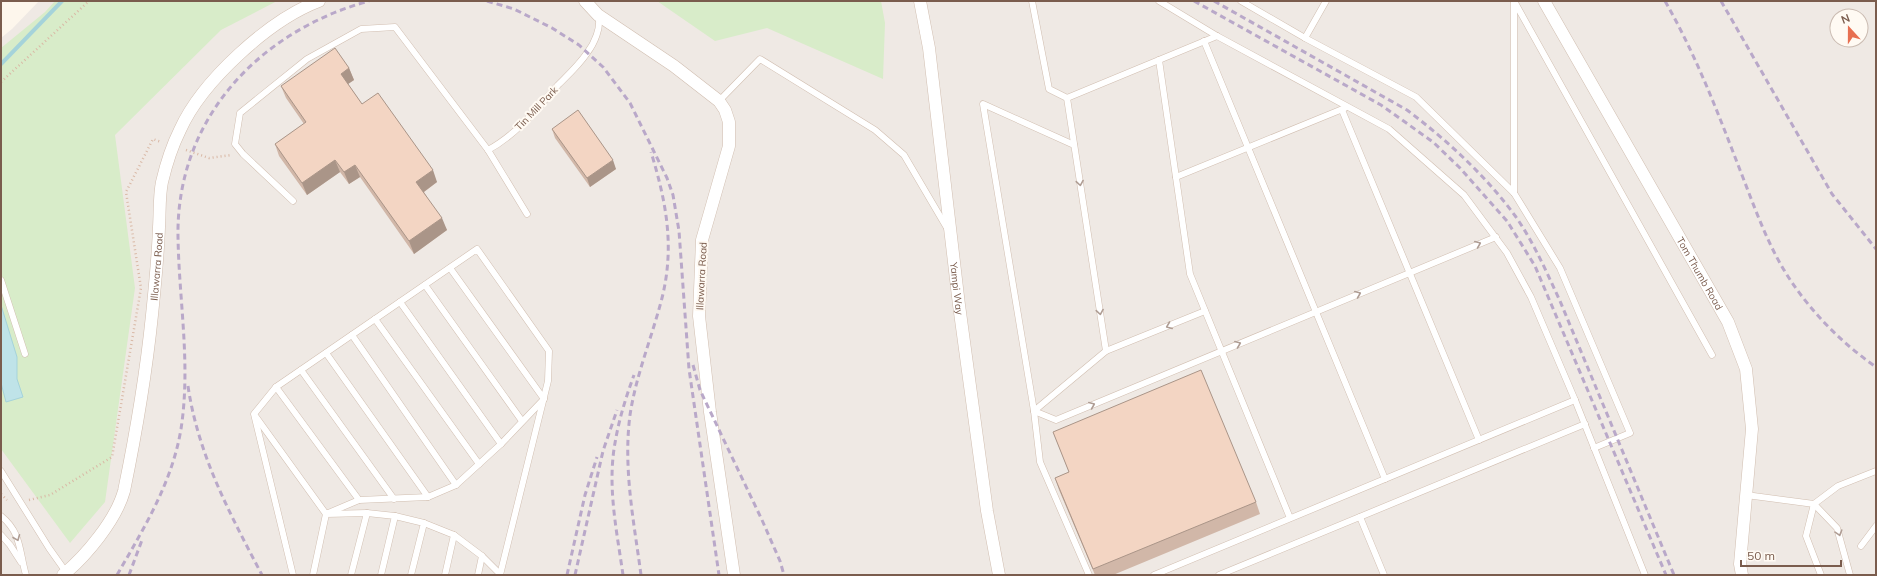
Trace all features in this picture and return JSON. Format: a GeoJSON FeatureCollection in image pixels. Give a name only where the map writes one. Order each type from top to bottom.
{"type":"FeatureCollection","features":[{"type":"Feature","properties":{"kind":"street","name":"Illawarra Road"},"geometry":{"type":"LineString","coordinates":[[64,573],[108,524],[117,510],[124,491],[148,356],[156,277],[162,183],[180,130],[193,107],[237,56],[273,28],[319,1]]}},
{"type":"Feature","properties":{"kind":"street","name":"Illawarra Road"},"geometry":{"type":"LineString","coordinates":[[585,1],[598,16],[674,66],[719,101],[729,122],[728,146],[702,240],[699,316],[710,412],[734,575]]}},
{"type":"Feature","properties":{"kind":"street","name":"Yampi Way"},"geometry":{"type":"LineString","coordinates":[[920,1],[929,48],[950,233],[987,511],[999,575]]}},
{"type":"Feature","properties":{"kind":"street","name":"Tom Thumb Road"},"geometry":{"type":"LineString","coordinates":[[1544,1],[1728,322],[1746,369],[1752,429],[1740,564],[1742,575]]}},
{"type":"Feature","properties":{"kind":"lane"},"geometry":{"type":"LineString","coordinates":[[1032,1],[1050,88],[1066,98],[1106,351]]}},
{"type":"Feature","properties":{"kind":"lane"},"geometry":{"type":"LineString","coordinates":[[1159,1],[1217,36],[1389,130],[1459,190],[1507,253],[1531,297],[1585,424],[1645,575]]}},
{"type":"Feature","properties":{"kind":"lane"},"geometry":{"type":"LineString","coordinates":[[1241,1],[1305,38],[1416,97],[1514,193],[1560,268],[1630,433],[1594,448]]}},
{"type":"Feature","properties":{"kind":"lane"},"geometry":{"type":"LineString","coordinates":[[1305,38],[1326,1]]}},
{"type":"Feature","properties":{"kind":"lane"},"geometry":{"type":"LineString","coordinates":[[1513,1],[1514,193]]}},
{"type":"Feature","properties":{"kind":"lane"},"geometry":{"type":"LineString","coordinates":[[1513,1],[1712,355]]}},
{"type":"Feature","properties":{"kind":"lane","name":"Tin Mill Park"},"geometry":{"type":"LineString","coordinates":[[488,150],[498,145],[526,121],[588,53],[597,34],[599,21],[598,16]]}},
{"type":"Feature","properties":{"kind":"lane"},"geometry":{"type":"LineString","coordinates":[[293,201],[243,154],[235,144],[240,113],[307,59],[362,29],[396,27],[488,150],[527,214]]}},
{"type":"Feature","properties":{"kind":"lane"},"geometry":{"type":"LineString","coordinates":[[1066,98],[1217,36]]}},
{"type":"Feature","properties":{"kind":"lane"},"geometry":{"type":"LineString","coordinates":[[1204,41],[1386,479]]}},
{"type":"Feature","properties":{"kind":"lane"},"geometry":{"type":"LineString","coordinates":[[719,101],[760,59],[875,130],[904,155],[950,233]]}},
{"type":"Feature","properties":{"kind":"lane"},"geometry":{"type":"LineString","coordinates":[[1159,60],[1190,274],[1290,518]]}},
{"type":"Feature","properties":{"kind":"lane"},"geometry":{"type":"LineString","coordinates":[[1074,145],[983,104],[1034,411],[1040,462],[1089,575]]}},
{"type":"Feature","properties":{"kind":"lane"},"geometry":{"type":"LineString","coordinates":[[1176,178],[1348,107]]}},
{"type":"Feature","properties":{"kind":"lane"},"geometry":{"type":"LineString","coordinates":[[1342,110],[1479,440]]}},
{"type":"Feature","properties":{"kind":"lane"},"geometry":{"type":"LineString","coordinates":[[1034,411],[1056,420],[1496,237]]}},
{"type":"Feature","properties":{"kind":"lane"},"geometry":{"type":"LineString","coordinates":[[254,414],[276,387],[477,249],[549,352],[548,381],[500,574]]}},
{"type":"Feature","properties":{"kind":"lane"},"geometry":{"type":"LineString","coordinates":[[450,268],[544,399]]}},
{"type":"Feature","properties":{"kind":"lane"},"geometry":{"type":"LineString","coordinates":[[1,280],[25,354]]}},
{"type":"Feature","properties":{"kind":"lane"},"geometry":{"type":"LineString","coordinates":[[425,285],[522,421]]}},
{"type":"Feature","properties":{"kind":"lane"},"geometry":{"type":"LineString","coordinates":[[400,302],[501,444]]}},
{"type":"Feature","properties":{"kind":"lane"},"geometry":{"type":"LineString","coordinates":[[1034,411],[1106,351],[1205,311]]}},
{"type":"Feature","properties":{"kind":"lane"},"geometry":{"type":"LineString","coordinates":[[375,319],[479,464]]}},
{"type":"Feature","properties":{"kind":"lane"},"geometry":{"type":"LineString","coordinates":[[352,335],[456,485]]}},
{"type":"Feature","properties":{"kind":"lane"},"geometry":{"type":"LineString","coordinates":[[326,353],[428,497]]}},
{"type":"Feature","properties":{"kind":"lane"},"geometry":{"type":"LineString","coordinates":[[301,370],[394,499]]}},
{"type":"Feature","properties":{"kind":"lane"},"geometry":{"type":"LineString","coordinates":[[276,387],[359,500]]}},
{"type":"Feature","properties":{"kind":"lane"},"geometry":{"type":"LineString","coordinates":[[326,514],[359,500],[428,497],[456,485],[501,444],[544,399]]}},
{"type":"Feature","properties":{"kind":"lane"},"geometry":{"type":"LineString","coordinates":[[1154,575],[1575,400]]}},
{"type":"Feature","properties":{"kind":"lane"},"geometry":{"type":"LineString","coordinates":[[254,414],[326,514],[313,575]]}},
{"type":"Feature","properties":{"kind":"lane"},"geometry":{"type":"LineString","coordinates":[[254,414],[292,575]]}},
{"type":"Feature","properties":{"kind":"lane"},"geometry":{"type":"LineString","coordinates":[[1219,575],[1585,424]]}},
{"type":"Feature","properties":{"kind":"lane"},"geometry":{"type":"LineString","coordinates":[[1,471],[64,573]]}},
{"type":"Feature","properties":{"kind":"lane"},"geometry":{"type":"LineString","coordinates":[[1821,575],[1806,536],[1814,504],[1838,486],[1876,471]]}},
{"type":"Feature","properties":{"kind":"lane"},"geometry":{"type":"LineString","coordinates":[[1746,495],[1814,504],[1837,528],[1850,575]]}},
{"type":"Feature","properties":{"kind":"lane"},"geometry":{"type":"LineString","coordinates":[[326,514],[367,513],[395,516],[424,523],[454,535],[482,556],[500,574]]}},
{"type":"Feature","properties":{"kind":"lane"},"geometry":{"type":"LineString","coordinates":[[351,575],[367,513]]}},
{"type":"Feature","properties":{"kind":"lane"},"geometry":{"type":"LineString","coordinates":[[1,516],[13,529],[17,536],[26,575]]}},
{"type":"Feature","properties":{"kind":"lane"},"geometry":{"type":"LineString","coordinates":[[381,575],[395,516]]}},
{"type":"Feature","properties":{"kind":"lane"},"geometry":{"type":"LineString","coordinates":[[1360,517],[1384,575]]}},
{"type":"Feature","properties":{"kind":"lane"},"geometry":{"type":"LineString","coordinates":[[411,575],[424,523]]}},
{"type":"Feature","properties":{"kind":"lane"},"geometry":{"type":"LineString","coordinates":[[1861,546],[1876,526]]}},
{"type":"Feature","properties":{"kind":"lane"},"geometry":{"type":"LineString","coordinates":[[1,535],[10,545],[23,565]]}},
{"type":"Feature","properties":{"kind":"lane"},"geometry":{"type":"LineString","coordinates":[[445,575],[454,535]]}},
{"type":"Feature","properties":{"kind":"lane"},"geometry":{"type":"LineString","coordinates":[[478,575],[482,556]]}},
{"type":"Feature","properties":{"kind":"path"},"geometry":{"type":"LineString","coordinates":[[1,82],[89,1]]}},
{"type":"Feature","properties":{"kind":"path"},"geometry":{"type":"LineString","coordinates":[[1,494],[11,505],[50,495],[112,457],[141,288],[126,192],[153,139],[186,149],[185,151],[192,154],[209,158],[243,154]]}},
{"type":"Feature","properties":{"kind":"shaded area"},"geometry":{"type":"Polygon","coordinates":[[[39,1],[1876,1],[1876,575],[1,575],[1,38],[12,29],[39,1]]]}},
{"type":"Feature","properties":{"kind":"green space"},"geometry":{"type":"Polygon","coordinates":[[[55,1],[277,1],[221,30],[115,135],[135,288],[105,502],[70,543],[1,449],[1,48],[45,12],[55,1]]]}},
{"type":"Feature","properties":{"kind":"green space"},"geometry":{"type":"Polygon","coordinates":[[[657,1],[881,1],[885,23],[883,79],[767,28],[715,41],[657,1]]]}},
{"type":"Feature","properties":{"kind":"water"},"geometry":{"type":"Polygon","coordinates":[[[1,305],[17,357],[17,379],[23,397],[6,402],[1,383],[1,305]]]}},
{"type":"Feature","properties":{"kind":"building"},"geometry":{"type":"Polygon","coordinates":[[[335,48],[349,68],[341,74],[362,104],[378,93],[433,170],[416,182],[442,218],[409,241],[355,165],[344,172],[335,160],[302,183],[275,144],[306,122],[281,86],[335,48]]]}},
{"type":"Feature","properties":{"kind":"building"},"geometry":{"type":"Polygon","coordinates":[[[578,110],[613,160],[587,178],[552,129],[578,110]]]}},
{"type":"Feature","properties":{"kind":"building"},"geometry":{"type":"Polygon","coordinates":[[[1201,370],[1256,502],[1093,569],[1055,478],[1069,472],[1053,432],[1201,370]]]}},
{"type":"Feature","properties":{"kind":"waterway"},"geometry":{"type":"LineString","coordinates":[[1,64],[62,1]]}},
{"type":"Feature","properties":{"kind":"railway"},"geometry":{"type":"LineString","coordinates":[[117,575],[147,522],[164,487],[177,449],[181,429],[184,405],[185,357],[178,237],[181,194],[192,155],[209,118],[232,86],[260,58],[292,34],[329,15],[369,1]]}},
{"type":"Feature","properties":{"kind":"railway"},"geometry":{"type":"LineString","coordinates":[[487,1],[514,9],[552,28],[579,45],[603,67],[630,103],[667,178],[673,195],[679,231],[689,369],[719,575]]}},
{"type":"Feature","properties":{"kind":"railway"},"geometry":{"type":"LineString","coordinates":[[1194,1],[1381,105],[1433,142],[1459,167],[1507,221],[1535,266],[1666,575]]}},
{"type":"Feature","properties":{"kind":"railway"},"geometry":{"type":"LineString","coordinates":[[1214,1],[1407,110],[1452,147],[1492,187],[1516,217],[1540,258],[1560,301],[1674,575]]}},
{"type":"Feature","properties":{"kind":"railway"},"geometry":{"type":"LineString","coordinates":[[1665,1],[1697,63],[1762,227],[1775,255],[1791,281],[1819,317],[1840,338],[1876,367]]}},
{"type":"Feature","properties":{"kind":"railway"},"geometry":{"type":"LineString","coordinates":[[1721,1],[1832,194],[1876,249]]}},
{"type":"Feature","properties":{"kind":"railway"},"geometry":{"type":"LineString","coordinates":[[641,575],[630,495],[628,435],[633,400],[662,298],[668,260],[667,224],[661,188],[651,152]]}},
{"type":"Feature","properties":{"kind":"railway"},"geometry":{"type":"LineString","coordinates":[[693,365],[700,390],[762,520],[780,561],[784,575]]}},
{"type":"Feature","properties":{"kind":"railway"},"geometry":{"type":"LineString","coordinates":[[623,575],[612,493],[612,476],[615,443],[621,417],[634,375]]}},
{"type":"Feature","properties":{"kind":"railway"},"geometry":{"type":"LineString","coordinates":[[188,386],[199,436],[207,460],[227,507],[262,575]]}},
{"type":"Feature","properties":{"kind":"railway"},"geometry":{"type":"LineString","coordinates":[[575,575],[603,451],[617,410]]}},
{"type":"Feature","properties":{"kind":"railway"},"geometry":{"type":"LineString","coordinates":[[567,575],[585,495],[597,457]]}},
{"type":"Feature","properties":{"kind":"railway"},"geometry":{"type":"LineString","coordinates":[[129,575],[142,540]]}}]}
